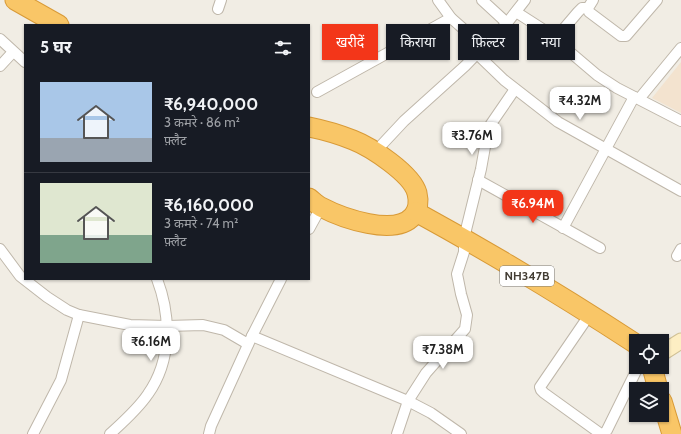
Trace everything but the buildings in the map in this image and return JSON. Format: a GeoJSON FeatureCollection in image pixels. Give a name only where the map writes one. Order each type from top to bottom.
{"type":"FeatureCollection","features":[{"type":"Feature","properties":{"kind":"highway"},"geometry":{"type":"LineString","coordinates":[[15,0],[57,24]]}},
{"type":"Feature","properties":{"kind":"highway"},"geometry":{"type":"LineString","coordinates":[[310,127],[328,131],[354,140],[398,168],[412,182],[417,193],[418,203],[416,212],[410,220],[402,224],[386,226],[364,224],[315,203]]}},
{"type":"Feature","properties":{"kind":"highway","name":"NH347B"},"geometry":{"type":"LineString","coordinates":[[416,212],[464,238],[590,314],[629,339]]}},
{"type":"Feature","properties":{"kind":"highway"},"geometry":{"type":"LineString","coordinates":[[668,422],[672,434]]}},
{"type":"Feature","properties":{"kind":"main road"},"geometry":{"type":"LineString","coordinates":[[669,349],[681,341]]}},
{"type":"Feature","properties":{"kind":"street"},"geometry":{"type":"LineString","coordinates":[[438,0],[458,25]]}},
{"type":"Feature","properties":{"kind":"street"},"geometry":{"type":"LineString","coordinates":[[482,0],[508,23],[525,0]]}},
{"type":"Feature","properties":{"kind":"street"},"geometry":{"type":"LineString","coordinates":[[590,4],[589,12],[621,36],[626,36],[657,0]]}},
{"type":"Feature","properties":{"kind":"street"},"geometry":{"type":"LineString","coordinates":[[568,24],[582,8],[590,4]]}},
{"type":"Feature","properties":{"kind":"street"},"geometry":{"type":"LineString","coordinates":[[516,12],[535,24]]}},
{"type":"Feature","properties":{"kind":"street"},"geometry":{"type":"LineString","coordinates":[[317,92],[451,18]]}},
{"type":"Feature","properties":{"kind":"street"},"geometry":{"type":"LineString","coordinates":[[0,39],[24,61]]}},
{"type":"Feature","properties":{"kind":"street"},"geometry":{"type":"LineString","coordinates":[[563,228],[605,148],[636,98],[681,48]]}},
{"type":"Feature","properties":{"kind":"street"},"geometry":{"type":"LineString","coordinates":[[0,66],[13,52]]}},
{"type":"Feature","properties":{"kind":"street"},"geometry":{"type":"LineString","coordinates":[[575,57],[597,75],[636,98],[681,121]]}},
{"type":"Feature","properties":{"kind":"street"},"geometry":{"type":"LineString","coordinates":[[375,152],[404,121],[471,60]]}},
{"type":"Feature","properties":{"kind":"street"},"geometry":{"type":"LineString","coordinates":[[489,60],[504,80],[558,122],[681,191]]}},
{"type":"Feature","properties":{"kind":"street"},"geometry":{"type":"LineString","coordinates":[[397,434],[408,401],[426,373],[465,329],[467,315],[457,274],[464,252],[464,238],[488,130],[515,88]]}},
{"type":"Feature","properties":{"kind":"street"},"geometry":{"type":"LineString","coordinates":[[478,180],[600,248]]}},
{"type":"Feature","properties":{"kind":"street"},"geometry":{"type":"LineString","coordinates":[[310,224],[315,203]]}},
{"type":"Feature","properties":{"kind":"street"},"geometry":{"type":"LineString","coordinates":[[0,249],[24,279]]}},
{"type":"Feature","properties":{"kind":"street"},"geometry":{"type":"LineString","coordinates":[[25,280],[67,310],[79,315],[130,325],[203,325],[224,330],[408,401],[431,413],[461,434]]}},
{"type":"Feature","properties":{"kind":"street"},"geometry":{"type":"LineString","coordinates":[[110,434],[149,393],[164,358],[167,345],[167,326],[157,280]]}},
{"type":"Feature","properties":{"kind":"street"},"geometry":{"type":"LineString","coordinates":[[209,434],[211,426],[250,340],[280,280]]}},
{"type":"Feature","properties":{"kind":"street"},"geometry":{"type":"LineString","coordinates":[[590,314],[540,387],[541,390],[602,434],[607,430],[635,374]]}},
{"type":"Feature","properties":{"kind":"street"},"geometry":{"type":"LineString","coordinates":[[33,434],[61,380],[79,315]]}},
{"type":"Feature","properties":{"kind":"shaded area"},"geometry":{"type":"Polygon","coordinates":[[[681,62],[681,113],[652,98],[681,62]]]}}]}
